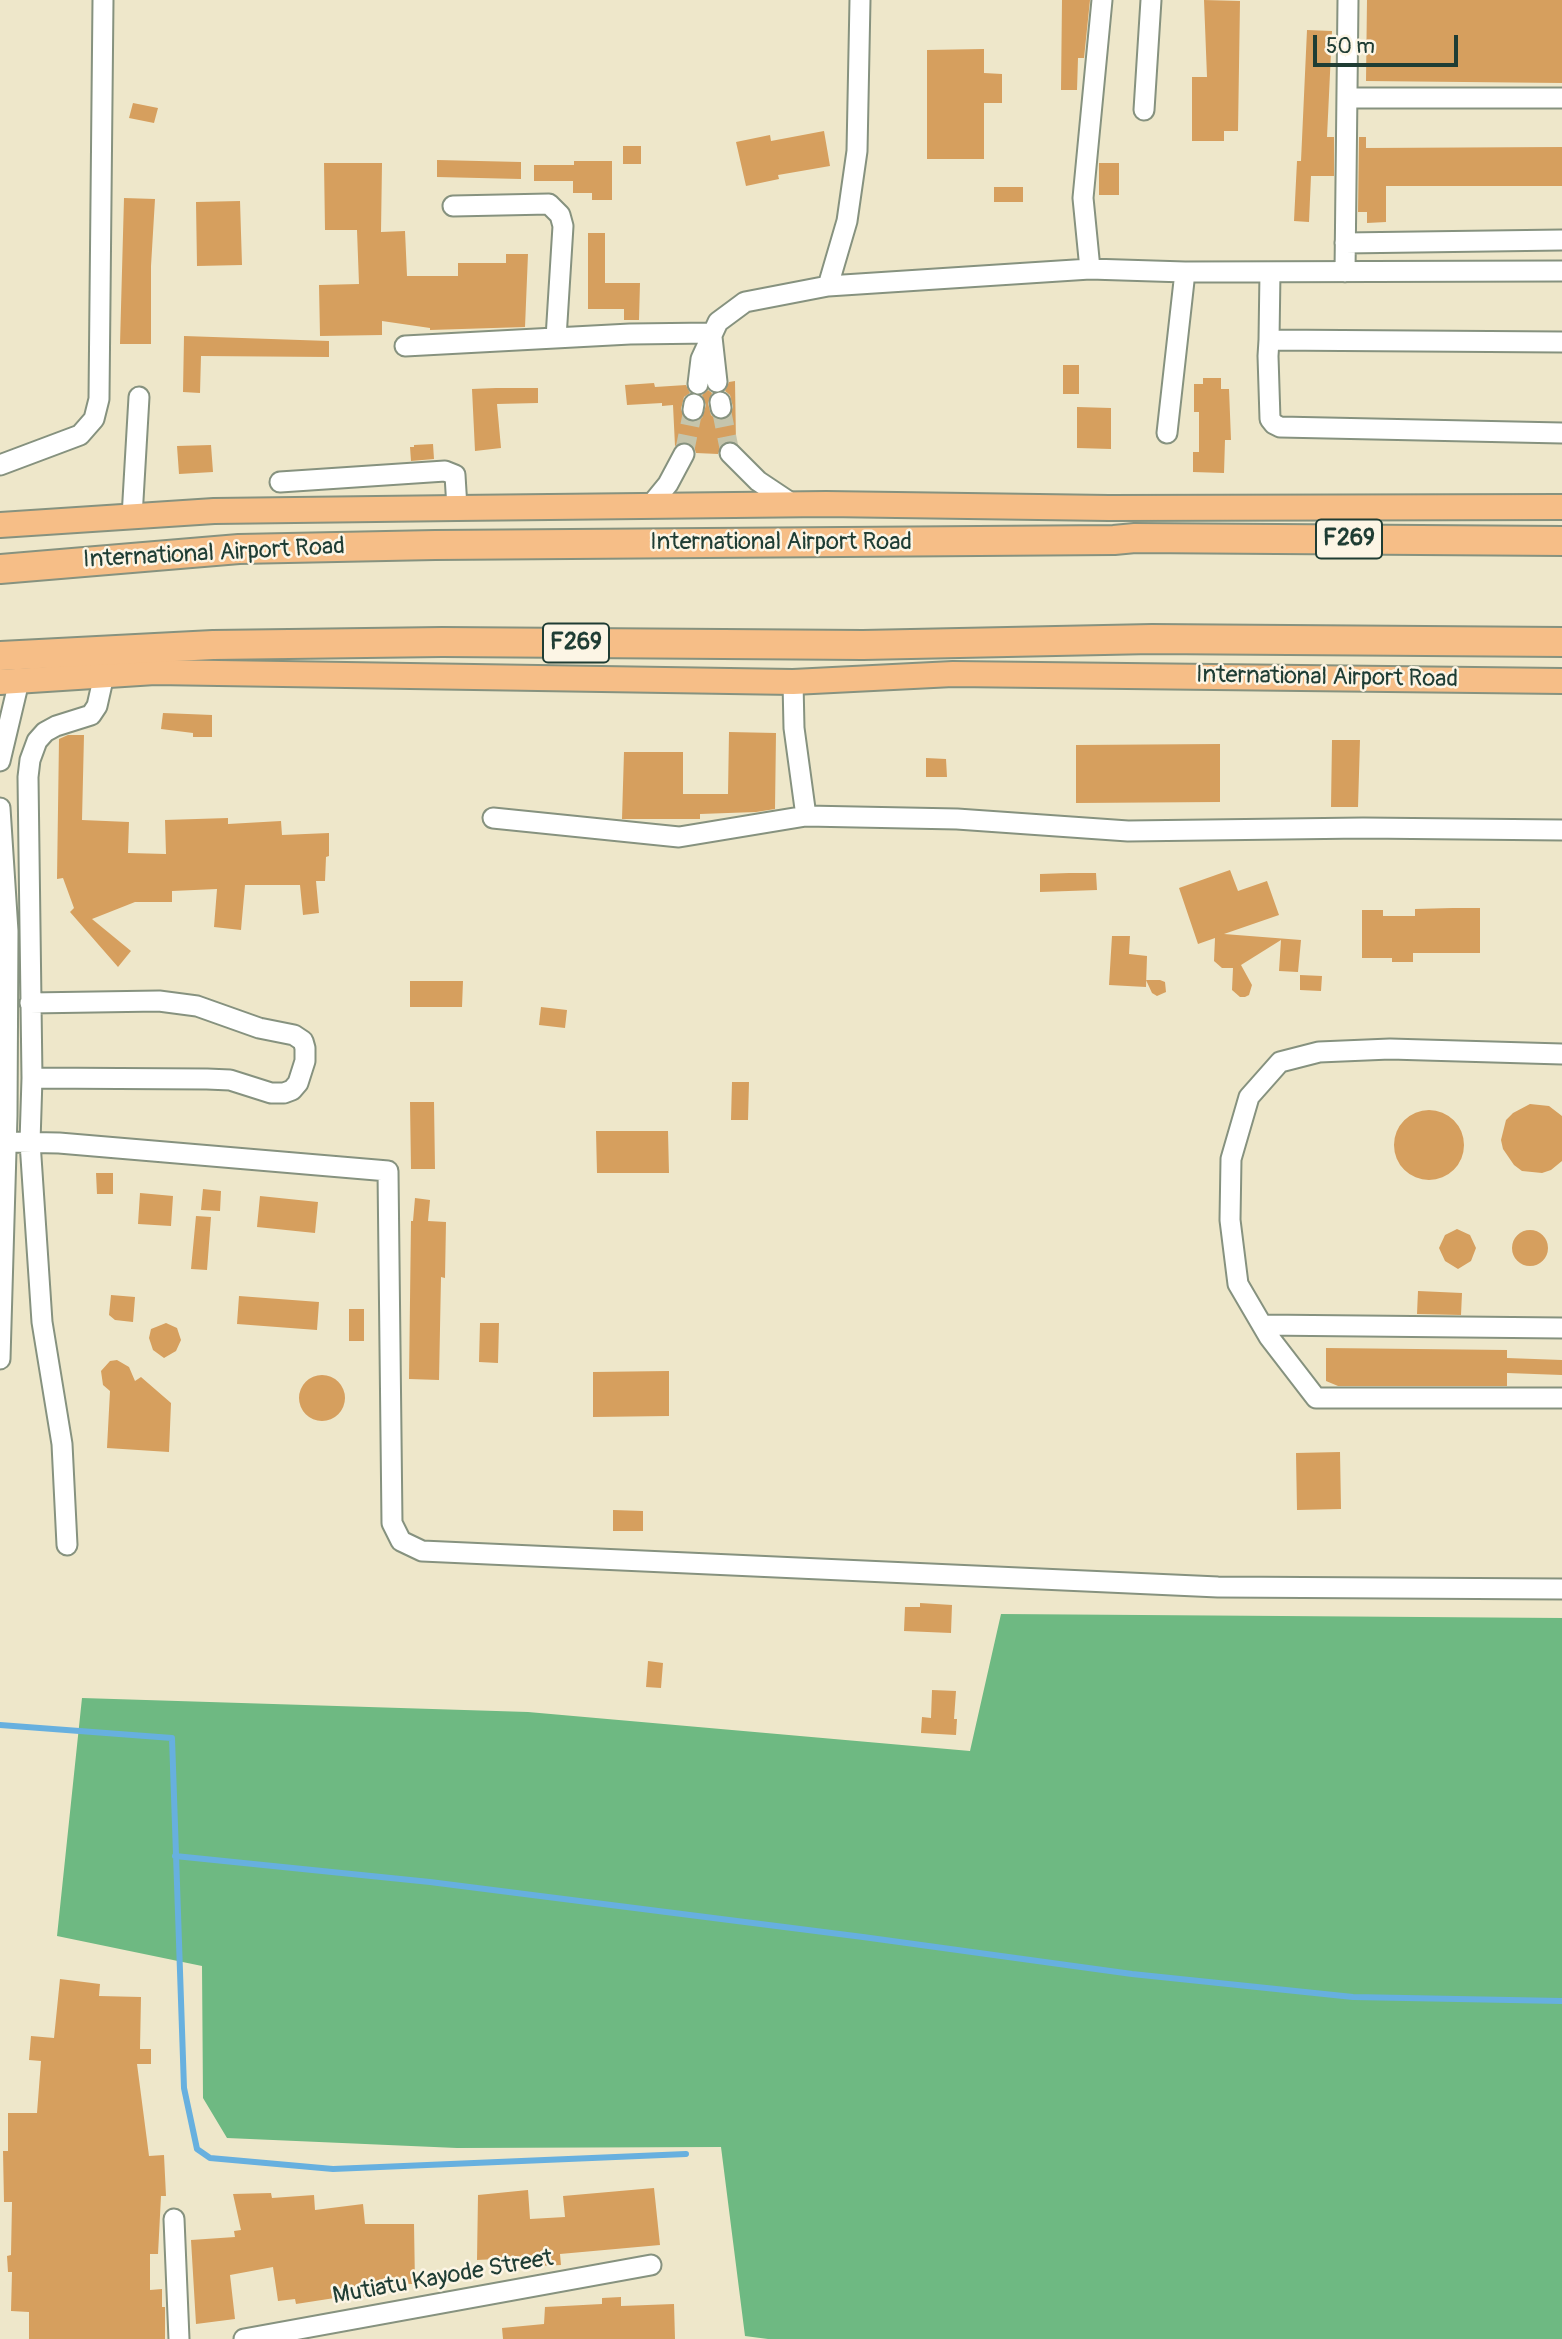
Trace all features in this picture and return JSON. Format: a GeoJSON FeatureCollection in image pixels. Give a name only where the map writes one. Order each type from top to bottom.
{"type":"FeatureCollection","features":[{"type":"Feature","properties":{"kind":"highway","name":"International Airport Road"},"geometry":{"type":"LineString","coordinates":[[0,569],[239,549],[449,545],[1135,538],[1562,541]]}},
{"type":"Feature","properties":{"kind":"highway","name":"International Airport Road"},"geometry":{"type":"LineString","coordinates":[[0,656],[226,644],[442,642],[863,645],[1152,639],[1562,642]]}},
{"type":"Feature","properties":{"kind":"main road","name":"International Airport Road"},"geometry":{"type":"LineString","coordinates":[[0,525],[214,511],[457,508],[794,505],[1562,508]]}},
{"type":"Feature","properties":{"kind":"main road"},"geometry":{"type":"LineString","coordinates":[[924,506],[924,542]]}},
{"type":"Feature","properties":{"kind":"main road"},"geometry":{"type":"LineString","coordinates":[[863,645],[953,674]]}},
{"type":"Feature","properties":{"kind":"main road","name":"International Airport Road"},"geometry":{"type":"LineString","coordinates":[[9,682],[168,672],[793,682],[953,674],[1562,681]]}},
{"type":"Feature","properties":{"kind":"street"},"geometry":{"type":"LineString","coordinates":[[0,465],[80,435],[94,419],[99,399],[103,0]]}},
{"type":"Feature","properties":{"kind":"street"},"geometry":{"type":"LineString","coordinates":[[828,286],[847,221],[857,151],[860,0]]}},
{"type":"Feature","properties":{"kind":"street"},"geometry":{"type":"LineString","coordinates":[[1090,269],[1083,198],[1102,0]]}},
{"type":"Feature","properties":{"kind":"street"},"geometry":{"type":"LineString","coordinates":[[1144,110],[1152,0]]}},
{"type":"Feature","properties":{"kind":"street"},"geometry":{"type":"LineString","coordinates":[[1345,272],[1348,0]]}},
{"type":"Feature","properties":{"kind":"street"},"geometry":{"type":"LineString","coordinates":[[1347,98],[1562,98]]}},
{"type":"Feature","properties":{"kind":"street"},"geometry":{"type":"LineString","coordinates":[[453,206],[549,204],[560,215],[563,226],[556,338]]}},
{"type":"Feature","properties":{"kind":"street"},"geometry":{"type":"LineString","coordinates":[[1345,243],[1562,240]]}},
{"type":"Feature","properties":{"kind":"street"},"geometry":{"type":"LineString","coordinates":[[707,383],[701,359],[718,321],[745,302],[828,286],[1090,269],[1185,272],[1562,271]]}},
{"type":"Feature","properties":{"kind":"street"},"geometry":{"type":"LineString","coordinates":[[1167,433],[1185,272]]}},
{"type":"Feature","properties":{"kind":"street"},"geometry":{"type":"LineString","coordinates":[[1270,272],[1270,419],[1274,424],[1280,427],[1562,433]]}},
{"type":"Feature","properties":{"kind":"street"},"geometry":{"type":"LineString","coordinates":[[405,346],[712,333]]}},
{"type":"Feature","properties":{"kind":"street"},"geometry":{"type":"LineString","coordinates":[[1269,340],[1562,342]]}},
{"type":"Feature","properties":{"kind":"street"},"geometry":{"type":"LineString","coordinates":[[132,517],[139,397]]}},
{"type":"Feature","properties":{"kind":"street"},"geometry":{"type":"LineString","coordinates":[[730,453],[758,481],[794,505]]}},
{"type":"Feature","properties":{"kind":"street"},"geometry":{"type":"LineString","coordinates":[[650,506],[668,484],[684,454]]}},
{"type":"Feature","properties":{"kind":"street"},"geometry":{"type":"LineString","coordinates":[[280,482],[445,471],[455,475],[457,508]]}},
{"type":"Feature","properties":{"kind":"street"},"geometry":{"type":"LineString","coordinates":[[67,1545],[62,1444],[42,1322],[30,1142],[32,1078],[28,777],[30,760],[37,741],[45,732],[91,715],[97,706],[104,675]]}},
{"type":"Feature","properties":{"kind":"street"},"geometry":{"type":"LineString","coordinates":[[0,761],[9,682]]}},
{"type":"Feature","properties":{"kind":"street"},"geometry":{"type":"LineString","coordinates":[[793,682],[794,729],[806,816]]}},
{"type":"Feature","properties":{"kind":"street"},"geometry":{"type":"LineString","coordinates":[[0,807],[8,931],[0,1359]]}},
{"type":"Feature","properties":{"kind":"street"},"geometry":{"type":"LineString","coordinates":[[493,818],[679,837],[806,816],[957,819],[1128,831],[1363,828],[1562,830]]}},
{"type":"Feature","properties":{"kind":"street"},"geometry":{"type":"LineString","coordinates":[[30,1003],[159,1001],[197,1006],[259,1028],[294,1035],[303,1041],[306,1048],[298,1083],[292,1090],[284,1093],[271,1093],[230,1080],[32,1078]]}},
{"type":"Feature","properties":{"kind":"street"},"geometry":{"type":"LineString","coordinates":[[1562,1054],[1378,1049],[1319,1052],[1280,1062],[1249,1097],[1231,1158],[1230,1220],[1238,1284],[1262,1325],[1316,1398],[1562,1398]]}},
{"type":"Feature","properties":{"kind":"street"},"geometry":{"type":"LineString","coordinates":[[6,1142],[388,1171],[392,1523],[401,1541],[422,1551],[1217,1587],[1562,1589]]}},
{"type":"Feature","properties":{"kind":"street"},"geometry":{"type":"LineString","coordinates":[[1262,1325],[1562,1328]]}},
{"type":"Feature","properties":{"kind":"street"},"geometry":{"type":"LineString","coordinates":[[174,2219],[179,2339]]}},
{"type":"Feature","properties":{"kind":"street","name":"Mutiatu Kayode Street"},"geometry":{"type":"LineString","coordinates":[[244,2339],[651,2266]]}},
{"type":"Feature","properties":{"kind":"green space"},"geometry":{"type":"Polygon","coordinates":[[[1001,1614],[1562,1618],[1562,2339],[768,2339],[745,2336],[721,2147],[457,2148],[227,2138],[203,2098],[202,1966],[57,1936],[82,1698],[528,1712],[970,1751],[1001,1614]]]}},
{"type":"Feature","properties":{"kind":"building"},"geometry":{"type":"Polygon","coordinates":[[[1062,0],[1090,0],[1084,58],[1078,58],[1077,90],[1061,90],[1062,0]]]}},
{"type":"Feature","properties":{"kind":"building"},"geometry":{"type":"Polygon","coordinates":[[[1204,0],[1240,1],[1238,131],[1224,131],[1224,141],[1192,141],[1192,77],[1207,77],[1204,0]]]}},
{"type":"Feature","properties":{"kind":"building"},"geometry":{"type":"Polygon","coordinates":[[[1367,0],[1562,0],[1562,83],[1366,81],[1367,0]]]}},
{"type":"Feature","properties":{"kind":"building"},"geometry":{"type":"Polygon","coordinates":[[[1307,30],[1332,31],[1327,137],[1334,137],[1334,176],[1311,176],[1309,222],[1294,221],[1297,161],[1301,161],[1307,30]]]}},
{"type":"Feature","properties":{"kind":"building"},"geometry":{"type":"Polygon","coordinates":[[[984,49],[984,73],[1002,74],[1002,103],[984,103],[984,159],[927,159],[927,50],[984,49]]]}},
{"type":"Feature","properties":{"kind":"building"},"geometry":{"type":"Polygon","coordinates":[[[133,103],[158,108],[154,123],[129,118],[133,103]]]}},
{"type":"Feature","properties":{"kind":"building"},"geometry":{"type":"Polygon","coordinates":[[[824,131],[830,166],[778,175],[779,179],[746,186],[736,142],[770,135],[771,141],[824,131]]]}},
{"type":"Feature","properties":{"kind":"building"},"geometry":{"type":"Polygon","coordinates":[[[1359,137],[1366,137],[1366,148],[1562,147],[1562,186],[1386,186],[1386,222],[1367,223],[1367,212],[1358,212],[1359,137]]]}},
{"type":"Feature","properties":{"kind":"building"},"geometry":{"type":"Polygon","coordinates":[[[623,146],[641,146],[641,164],[623,164],[623,146]]]}},
{"type":"Feature","properties":{"kind":"building"},"geometry":{"type":"Polygon","coordinates":[[[437,160],[521,162],[521,179],[437,177],[437,160]]]}},
{"type":"Feature","properties":{"kind":"building"},"geometry":{"type":"Polygon","coordinates":[[[574,161],[612,161],[612,200],[592,200],[592,193],[573,193],[573,181],[534,181],[534,165],[574,165],[574,161]]]}},
{"type":"Feature","properties":{"kind":"building"},"geometry":{"type":"Polygon","coordinates":[[[324,163],[382,163],[381,232],[405,231],[407,276],[458,276],[458,263],[506,263],[506,254],[528,254],[525,327],[430,330],[382,321],[382,335],[320,336],[319,285],[359,284],[357,230],[325,230],[324,163]]]}},
{"type":"Feature","properties":{"kind":"building"},"geometry":{"type":"Polygon","coordinates":[[[1099,163],[1119,163],[1119,195],[1099,195],[1099,163]]]}},
{"type":"Feature","properties":{"kind":"building"},"geometry":{"type":"Polygon","coordinates":[[[994,187],[1023,187],[1023,202],[994,202],[994,187]]]}},
{"type":"Feature","properties":{"kind":"building"},"geometry":{"type":"Polygon","coordinates":[[[124,198],[155,199],[151,266],[151,344],[120,344],[124,198]]]}},
{"type":"Feature","properties":{"kind":"building"},"geometry":{"type":"Polygon","coordinates":[[[240,201],[242,265],[197,266],[196,202],[240,201]]]}},
{"type":"Feature","properties":{"kind":"building"},"geometry":{"type":"Polygon","coordinates":[[[588,233],[605,233],[605,283],[640,283],[639,320],[624,320],[624,309],[588,309],[588,233]]]}},
{"type":"Feature","properties":{"kind":"building"},"geometry":{"type":"Polygon","coordinates":[[[184,336],[329,341],[329,357],[201,356],[200,393],[183,392],[184,336]]]}},
{"type":"Feature","properties":{"kind":"building"},"geometry":{"type":"Polygon","coordinates":[[[1063,365],[1079,365],[1079,394],[1063,394],[1063,365]]]}},
{"type":"Feature","properties":{"kind":"building"},"geometry":{"type":"Polygon","coordinates":[[[1203,378],[1221,378],[1221,389],[1229,389],[1231,440],[1225,440],[1224,473],[1193,472],[1193,452],[1199,452],[1199,412],[1194,412],[1194,384],[1203,384],[1203,378]]]}},
{"type":"Feature","properties":{"kind":"building"},"geometry":{"type":"Polygon","coordinates":[[[735,381],[736,443],[728,441],[722,444],[718,454],[696,453],[694,447],[684,442],[675,446],[673,405],[627,405],[625,385],[686,385],[690,393],[684,397],[681,409],[685,419],[692,422],[702,418],[706,405],[702,395],[708,390],[712,393],[708,403],[711,415],[717,420],[724,420],[729,417],[733,407],[730,395],[725,391],[729,382],[735,381]]]}},
{"type":"Feature","properties":{"kind":"building"},"geometry":{"type":"Polygon","coordinates":[[[538,388],[538,403],[497,404],[501,448],[475,451],[472,389],[538,388]]]}},
{"type":"Feature","properties":{"kind":"building"},"geometry":{"type":"Polygon","coordinates":[[[1077,407],[1111,408],[1111,449],[1077,448],[1077,407]]]}},
{"type":"Feature","properties":{"kind":"building"},"geometry":{"type":"Polygon","coordinates":[[[433,444],[434,459],[411,461],[410,447],[433,444]]]}},
{"type":"Feature","properties":{"kind":"building"},"geometry":{"type":"Polygon","coordinates":[[[211,445],[213,472],[179,474],[177,446],[211,445]]]}},
{"type":"Feature","properties":{"kind":"building"},"geometry":{"type":"Polygon","coordinates":[[[163,713],[212,715],[212,737],[193,737],[193,733],[161,729],[163,713]]]}},
{"type":"Feature","properties":{"kind":"building"},"geometry":{"type":"Polygon","coordinates":[[[729,732],[776,733],[775,809],[700,814],[700,819],[622,819],[624,752],[683,752],[683,794],[728,794],[729,732]]]}},
{"type":"Feature","properties":{"kind":"building"},"geometry":{"type":"Polygon","coordinates":[[[68,735],[84,735],[82,820],[129,822],[128,853],[166,854],[165,820],[228,818],[228,824],[281,821],[282,835],[329,833],[325,881],[316,881],[319,913],[303,915],[300,885],[245,885],[241,930],[214,927],[217,889],[172,891],[172,902],[135,902],[92,919],[131,951],[118,967],[70,912],[74,908],[63,878],[57,879],[59,739],[68,735]]]}},
{"type":"Feature","properties":{"kind":"building"},"geometry":{"type":"Polygon","coordinates":[[[1332,740],[1360,740],[1358,807],[1331,807],[1332,740]]]}},
{"type":"Feature","properties":{"kind":"building"},"geometry":{"type":"Polygon","coordinates":[[[1220,744],[1220,802],[1076,803],[1076,745],[1220,744]]]}},
{"type":"Feature","properties":{"kind":"building"},"geometry":{"type":"Polygon","coordinates":[[[926,758],[946,759],[947,777],[926,777],[926,758]]]}},
{"type":"Feature","properties":{"kind":"building"},"geometry":{"type":"Polygon","coordinates":[[[1230,870],[1238,891],[1267,881],[1279,915],[1224,934],[1301,940],[1298,972],[1279,971],[1281,940],[1241,965],[1252,985],[1249,995],[1245,997],[1240,997],[1232,990],[1233,968],[1222,968],[1214,961],[1215,938],[1198,944],[1179,888],[1230,870]]]}},
{"type":"Feature","properties":{"kind":"building"},"geometry":{"type":"Polygon","coordinates":[[[1096,873],[1097,890],[1040,892],[1040,874],[1096,873]]]}},
{"type":"Feature","properties":{"kind":"building"},"geometry":{"type":"Polygon","coordinates":[[[1480,908],[1480,953],[1413,953],[1413,962],[1392,962],[1392,958],[1362,958],[1362,910],[1383,910],[1383,916],[1415,916],[1415,909],[1480,908]]]}},
{"type":"Feature","properties":{"kind":"building"},"geometry":{"type":"Polygon","coordinates":[[[1112,936],[1130,936],[1129,954],[1147,956],[1146,987],[1109,985],[1112,936]]]}},
{"type":"Feature","properties":{"kind":"building"},"geometry":{"type":"Polygon","coordinates":[[[1300,975],[1322,976],[1321,991],[1300,990],[1300,975]]]}},
{"type":"Feature","properties":{"kind":"building"},"geometry":{"type":"Polygon","coordinates":[[[1146,980],[1165,982],[1166,992],[1157,996],[1152,993],[1146,980]]]}},
{"type":"Feature","properties":{"kind":"building"},"geometry":{"type":"Polygon","coordinates":[[[410,981],[463,981],[462,1007],[410,1007],[410,981]]]}},
{"type":"Feature","properties":{"kind":"building"},"geometry":{"type":"Polygon","coordinates":[[[541,1007],[567,1010],[565,1028],[539,1025],[541,1007]]]}},
{"type":"Feature","properties":{"kind":"building"},"geometry":{"type":"Polygon","coordinates":[[[732,1082],[749,1082],[748,1120],[731,1120],[732,1082]]]}},
{"type":"Feature","properties":{"kind":"building"},"geometry":{"type":"Polygon","coordinates":[[[410,1102],[434,1102],[435,1169],[411,1169],[410,1102]]]}},
{"type":"Feature","properties":{"kind":"building"},"geometry":{"type":"Polygon","coordinates":[[[1530,1104],[1549,1106],[1562,1116],[1562,1161],[1542,1173],[1522,1171],[1514,1165],[1503,1149],[1501,1140],[1506,1120],[1530,1104]]]}},
{"type":"Feature","properties":{"kind":"building"},"geometry":{"type":"Polygon","coordinates":[[[1436,1110],[1449,1116],[1458,1125],[1462,1131],[1462,1159],[1454,1170],[1443,1178],[1422,1180],[1404,1170],[1396,1159],[1394,1138],[1404,1120],[1415,1112],[1436,1110]]]}},
{"type":"Feature","properties":{"kind":"building"},"geometry":{"type":"Polygon","coordinates":[[[596,1131],[668,1131],[669,1173],[597,1173],[596,1131]]]}},
{"type":"Feature","properties":{"kind":"building"},"geometry":{"type":"Polygon","coordinates":[[[96,1173],[113,1173],[113,1194],[97,1194],[96,1173]]]}},
{"type":"Feature","properties":{"kind":"building"},"geometry":{"type":"Polygon","coordinates":[[[203,1189],[221,1191],[220,1211],[201,1210],[203,1189]]]}},
{"type":"Feature","properties":{"kind":"building"},"geometry":{"type":"Polygon","coordinates":[[[140,1193],[173,1196],[171,1226],[138,1224],[140,1193]]]}},
{"type":"Feature","properties":{"kind":"building"},"geometry":{"type":"Polygon","coordinates":[[[260,1196],[318,1202],[315,1233],[257,1227],[260,1196]]]}},
{"type":"Feature","properties":{"kind":"building"},"geometry":{"type":"Polygon","coordinates":[[[415,1198],[430,1200],[428,1221],[446,1222],[445,1278],[441,1277],[439,1380],[409,1379],[411,1221],[415,1198]]]}},
{"type":"Feature","properties":{"kind":"building"},"geometry":{"type":"Polygon","coordinates":[[[196,1216],[211,1217],[207,1270],[191,1269],[196,1216]]]}},
{"type":"Feature","properties":{"kind":"building"},"geometry":{"type":"Polygon","coordinates":[[[1457,1229],[1470,1235],[1476,1248],[1471,1261],[1458,1269],[1445,1261],[1439,1248],[1445,1235],[1457,1229]]]}},
{"type":"Feature","properties":{"kind":"building"},"geometry":{"type":"Polygon","coordinates":[[[1530,1230],[1543,1235],[1548,1248],[1543,1261],[1530,1266],[1517,1261],[1512,1248],[1517,1235],[1530,1230]]]}},
{"type":"Feature","properties":{"kind":"building"},"geometry":{"type":"Polygon","coordinates":[[[1418,1291],[1462,1293],[1461,1315],[1417,1314],[1418,1291]]]}},
{"type":"Feature","properties":{"kind":"building"},"geometry":{"type":"Polygon","coordinates":[[[111,1295],[135,1297],[133,1322],[115,1320],[109,1315],[111,1295]]]}},
{"type":"Feature","properties":{"kind":"building"},"geometry":{"type":"Polygon","coordinates":[[[239,1296],[319,1302],[317,1330],[237,1324],[239,1296]]]}},
{"type":"Feature","properties":{"kind":"building"},"geometry":{"type":"Polygon","coordinates":[[[349,1309],[364,1309],[364,1341],[349,1341],[349,1309]]]}},
{"type":"Feature","properties":{"kind":"building"},"geometry":{"type":"Polygon","coordinates":[[[166,1323],[177,1328],[181,1340],[176,1351],[164,1358],[153,1350],[149,1338],[151,1329],[166,1323]]]}},
{"type":"Feature","properties":{"kind":"building"},"geometry":{"type":"Polygon","coordinates":[[[480,1323],[499,1323],[498,1363],[479,1362],[480,1323]]]}},
{"type":"Feature","properties":{"kind":"building"},"geometry":{"type":"Polygon","coordinates":[[[1326,1348],[1507,1350],[1507,1358],[1562,1360],[1562,1375],[1507,1373],[1507,1386],[1338,1386],[1326,1381],[1326,1348]]]}},
{"type":"Feature","properties":{"kind":"building"},"geometry":{"type":"Polygon","coordinates":[[[117,1360],[129,1367],[135,1381],[141,1377],[171,1403],[169,1452],[107,1448],[110,1391],[103,1385],[101,1371],[110,1361],[117,1360]]]}},
{"type":"Feature","properties":{"kind":"building"},"geometry":{"type":"Polygon","coordinates":[[[669,1371],[669,1416],[593,1417],[593,1372],[669,1371]]]}},
{"type":"Feature","properties":{"kind":"building"},"geometry":{"type":"Polygon","coordinates":[[[322,1375],[338,1382],[345,1398],[338,1414],[322,1421],[306,1414],[299,1398],[306,1382],[322,1375]]]}},
{"type":"Feature","properties":{"kind":"building"},"geometry":{"type":"Polygon","coordinates":[[[1340,1452],[1341,1509],[1297,1510],[1296,1453],[1340,1452]]]}},
{"type":"Feature","properties":{"kind":"building"},"geometry":{"type":"Polygon","coordinates":[[[613,1510],[643,1511],[643,1531],[613,1531],[613,1510]]]}},
{"type":"Feature","properties":{"kind":"building"},"geometry":{"type":"Polygon","coordinates":[[[920,1603],[952,1605],[951,1633],[904,1631],[905,1607],[920,1607],[920,1603]]]}},
{"type":"Feature","properties":{"kind":"building"},"geometry":{"type":"Polygon","coordinates":[[[648,1661],[663,1663],[661,1688],[646,1687],[648,1661]]]}},
{"type":"Feature","properties":{"kind":"building"},"geometry":{"type":"Polygon","coordinates":[[[932,1690],[956,1691],[956,1735],[921,1733],[922,1717],[931,1718],[932,1690]]]}},
{"type":"Feature","properties":{"kind":"building"},"geometry":{"type":"Polygon","coordinates":[[[60,1979],[100,1984],[99,1996],[141,1997],[140,2049],[151,2049],[151,2064],[137,2064],[149,2156],[164,2155],[166,2196],[161,2196],[158,2254],[150,2254],[150,2290],[162,2289],[165,2339],[29,2339],[29,2312],[11,2311],[12,2272],[8,2272],[7,2256],[11,2255],[12,2202],[4,2202],[3,2151],[8,2151],[8,2113],[37,2113],[41,2061],[29,2060],[31,2036],[54,2038],[60,1979]]]}},
{"type":"Feature","properties":{"kind":"building"},"geometry":{"type":"Polygon","coordinates":[[[654,2188],[660,2245],[560,2254],[561,2265],[537,2266],[537,2257],[477,2260],[478,2195],[528,2190],[530,2219],[565,2217],[563,2196],[654,2188]]]}},
{"type":"Feature","properties":{"kind":"building"},"geometry":{"type":"Polygon","coordinates":[[[271,2193],[272,2198],[314,2195],[315,2210],[363,2204],[365,2224],[414,2224],[415,2284],[368,2284],[369,2296],[296,2304],[295,2299],[278,2301],[273,2267],[230,2275],[235,2319],[196,2324],[191,2240],[235,2237],[234,2231],[241,2230],[233,2194],[271,2193]]]}},
{"type":"Feature","properties":{"kind":"building"},"geometry":{"type":"Polygon","coordinates":[[[621,2297],[621,2306],[674,2304],[675,2339],[503,2339],[502,2328],[544,2324],[545,2307],[602,2304],[602,2298],[621,2297]]]}},
{"type":"Feature","properties":{"kind":"waterway"},"geometry":{"type":"LineString","coordinates":[[0,1725],[172,1738],[184,2088],[197,2149],[210,2158],[333,2169],[686,2154]]}},
{"type":"Feature","properties":{"kind":"waterway"},"geometry":{"type":"LineString","coordinates":[[175,1856],[430,1882],[1132,1974],[1353,1997],[1562,2001]]}},
{"type":"Feature","properties":{"kind":"tunnel"},"geometry":{"type":"LineString","coordinates":[[721,408],[730,453]]}},
{"type":"Feature","properties":{"kind":"tunnel"},"geometry":{"type":"LineString","coordinates":[[684,454],[693,410]]}}]}
